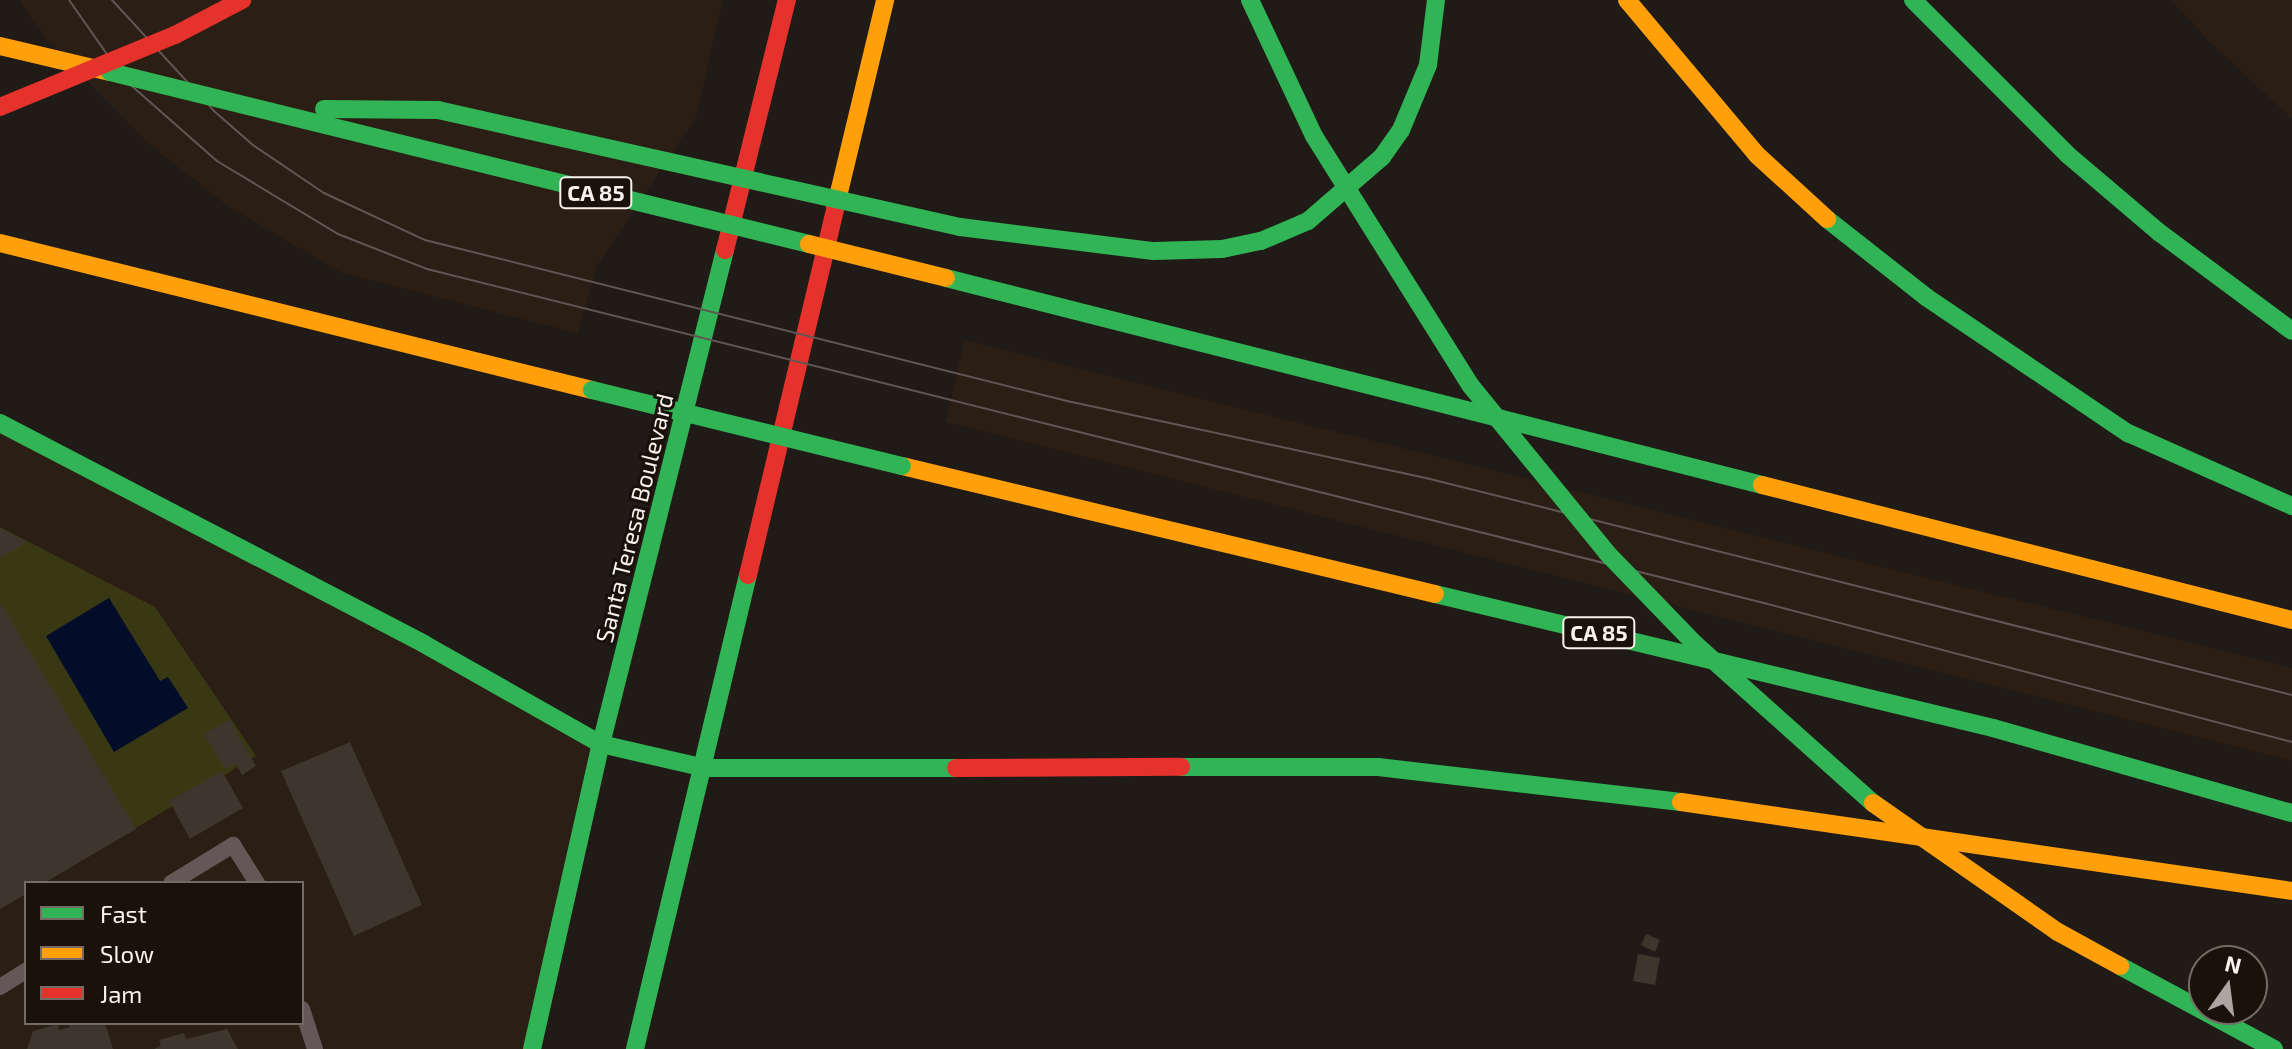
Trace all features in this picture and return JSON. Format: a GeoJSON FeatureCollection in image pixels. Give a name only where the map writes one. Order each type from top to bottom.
{"type":"FeatureCollection","features":[{"type":"Feature","properties":{"kind":"main road"},"geometry":{"type":"LineString","coordinates":[[0,107],[175,35],[242,0]]}},
{"type":"Feature","properties":{"kind":"main road","name":"Santa Teresa Boulevard"},"geometry":{"type":"LineString","coordinates":[[532,1049],[601,744],[787,0]]}},
{"type":"Feature","properties":{"kind":"main road"},"geometry":{"type":"LineString","coordinates":[[635,1049],[738,631],[758,519],[885,0]]}},
{"type":"Feature","properties":{"kind":"main road"},"geometry":{"type":"LineString","coordinates":[[1250,0],[1353,204],[1471,386],[1576,518],[1695,644],[1859,793],[1955,862],[2058,932],[2274,1049]]}},
{"type":"Feature","properties":{"kind":"main road"},"geometry":{"type":"LineString","coordinates":[[246,108],[438,110],[960,227],[1154,251],[1222,249],[1299,225],[1382,157],[1401,130],[1428,65],[1436,0]]}},
{"type":"Feature","properties":{"kind":"main road"},"geometry":{"type":"LineString","coordinates":[[1627,0],[1757,155],[1831,223],[1926,297],[2128,433],[2292,506]]}},
{"type":"Feature","properties":{"kind":"main road"},"geometry":{"type":"LineString","coordinates":[[1913,0],[2068,155],[2160,233],[2292,331]]}},
{"type":"Feature","properties":{"kind":"main road","name":"CA 85"},"geometry":{"type":"LineString","coordinates":[[0,46],[946,278],[2292,620]]}},
{"type":"Feature","properties":{"kind":"main road","name":"CA 85"},"geometry":{"type":"LineString","coordinates":[[0,243],[902,466],[1993,728],[2292,813]]}},
{"type":"Feature","properties":{"kind":"main road"},"geometry":{"type":"LineString","coordinates":[[0,423],[424,644],[601,744],[705,768],[1378,767],[1811,817],[2292,891]]}},
{"type":"Feature","properties":{"kind":"lane"},"geometry":{"type":"LineString","coordinates":[[174,881],[233,845],[256,881]]}},
{"type":"Feature","properties":{"kind":"lane"},"geometry":{"type":"LineString","coordinates":[[0,987],[24,972]]}},
{"type":"Feature","properties":{"kind":"lane"},"geometry":{"type":"LineString","coordinates":[[304,1015],[315,1049]]}},
{"type":"Feature","properties":{"kind":"shaded area"},"geometry":{"type":"Polygon","coordinates":[[[19,0],[723,0],[696,117],[597,266],[578,333],[342,273],[226,205],[147,142],[48,41],[19,0]]]}},
{"type":"Feature","properties":{"kind":"shaded area"},"geometry":{"type":"Polygon","coordinates":[[[2171,0],[2292,0],[2292,119],[2209,41],[2171,0]]]}},
{"type":"Feature","properties":{"kind":"shaded area"},"geometry":{"type":"Polygon","coordinates":[[[964,340],[2292,668],[2292,761],[946,422],[964,340]]]}},
{"type":"Feature","properties":{"kind":"shaded area"},"geometry":{"type":"Polygon","coordinates":[[[0,423],[601,744],[532,1049],[0,1049],[0,423]]]}},
{"type":"Feature","properties":{"kind":"shaded area"},"geometry":{"type":"Polygon","coordinates":[[[0,527],[155,607],[256,756],[47,881],[24,881],[24,895],[0,909],[0,527]]]}},
{"type":"Feature","properties":{"kind":"water"},"geometry":{"type":"Polygon","coordinates":[[[109,598],[160,681],[168,677],[188,708],[114,752],[46,636],[109,598]]]}},
{"type":"Feature","properties":{"kind":"building"},"geometry":{"type":"Polygon","coordinates":[[[0,528],[27,542],[0,559],[0,528]]]}},
{"type":"Feature","properties":{"kind":"building"},"geometry":{"type":"Polygon","coordinates":[[[0,602],[136,829],[47,881],[24,881],[24,895],[0,909],[0,602]]]}},
{"type":"Feature","properties":{"kind":"building"},"geometry":{"type":"Polygon","coordinates":[[[229,719],[256,766],[242,775],[236,764],[225,769],[204,734],[229,719]]]}},
{"type":"Feature","properties":{"kind":"building"},"geometry":{"type":"Polygon","coordinates":[[[350,742],[422,905],[354,936],[281,771],[350,742]]]}},
{"type":"Feature","properties":{"kind":"building"},"geometry":{"type":"Polygon","coordinates":[[[222,771],[243,808],[190,839],[169,801],[222,771]]]}},
{"type":"Feature","properties":{"kind":"building"},"geometry":{"type":"Polygon","coordinates":[[[1646,934],[1660,940],[1655,952],[1641,945],[1646,934]]]}},
{"type":"Feature","properties":{"kind":"building"},"geometry":{"type":"Polygon","coordinates":[[[1638,954],[1660,958],[1655,985],[1633,981],[1638,954]]]}},
{"type":"Feature","properties":{"kind":"building"},"geometry":{"type":"Polygon","coordinates":[[[54,1025],[58,1025],[59,1030],[106,1025],[113,1049],[27,1049],[33,1031],[54,1025]]]}},
{"type":"Feature","properties":{"kind":"building"},"geometry":{"type":"Polygon","coordinates":[[[227,1029],[238,1049],[154,1049],[161,1046],[159,1040],[184,1033],[186,1039],[227,1029]]]}},
{"type":"Feature","properties":{"kind":"tram line"},"geometry":{"type":"LineString","coordinates":[[69,0],[125,80],[217,161],[338,234],[427,269],[1764,603],[2292,742]]}},
{"type":"Feature","properties":{"kind":"tram line"},"geometry":{"type":"LineString","coordinates":[[112,0],[214,111],[253,145],[324,193],[425,240],[1067,401],[1426,478],[2292,695]]}},
{"type":"Feature","properties":{"kind":"traffic: fast"},"geometry":{"type":"LineString","coordinates":[[1250,0],[1314,136],[1471,386],[1607,553],[1695,644],[1873,803]]}},
{"type":"Feature","properties":{"kind":"traffic: fast"},"geometry":{"type":"LineString","coordinates":[[960,227],[1154,251],[1222,249],[1261,241],[1308,221],[1382,157],[1401,130],[1428,65],[1436,0]]}},
{"type":"Feature","properties":{"kind":"traffic: fast"},"geometry":{"type":"LineString","coordinates":[[1913,0],[2068,155],[2160,233],[2292,331]]}},
{"type":"Feature","properties":{"kind":"traffic: fast"},"geometry":{"type":"LineString","coordinates":[[110,72],[809,244]]}},
{"type":"Feature","properties":{"kind":"traffic: fast"},"geometry":{"type":"LineString","coordinates":[[324,109],[438,110],[960,227]]}},
{"type":"Feature","properties":{"kind":"traffic: fast"},"geometry":{"type":"LineString","coordinates":[[1827,219],[1926,297],[2128,433],[2292,506]]}},
{"type":"Feature","properties":{"kind":"traffic: fast"},"geometry":{"type":"LineString","coordinates":[[532,1049],[601,744],[725,250]]}},
{"type":"Feature","properties":{"kind":"traffic: fast"},"geometry":{"type":"LineString","coordinates":[[946,278],[1762,485]]}},
{"type":"Feature","properties":{"kind":"traffic: fast"},"geometry":{"type":"LineString","coordinates":[[592,390],[902,466]]}},
{"type":"Feature","properties":{"kind":"traffic: fast"},"geometry":{"type":"LineString","coordinates":[[0,423],[424,644],[601,744],[705,768],[956,768]]}},
{"type":"Feature","properties":{"kind":"traffic: fast"},"geometry":{"type":"LineString","coordinates":[[635,1049],[748,575]]}},
{"type":"Feature","properties":{"kind":"traffic: fast"},"geometry":{"type":"LineString","coordinates":[[1435,594],[1993,728],[2292,813]]}},
{"type":"Feature","properties":{"kind":"traffic: fast"},"geometry":{"type":"LineString","coordinates":[[1181,767],[1378,767],[1681,802]]}},
{"type":"Feature","properties":{"kind":"traffic: fast"},"geometry":{"type":"LineString","coordinates":[[2120,966],[2274,1049]]}},
{"type":"Feature","properties":{"kind":"traffic: slow"},"geometry":{"type":"LineString","coordinates":[[835,209],[885,0]]}},
{"type":"Feature","properties":{"kind":"traffic: slow"},"geometry":{"type":"LineString","coordinates":[[1627,0],[1757,155],[1827,219]]}},
{"type":"Feature","properties":{"kind":"traffic: slow"},"geometry":{"type":"LineString","coordinates":[[0,46],[110,72]]}},
{"type":"Feature","properties":{"kind":"traffic: slow"},"geometry":{"type":"LineString","coordinates":[[0,243],[592,390]]}},
{"type":"Feature","properties":{"kind":"traffic: slow"},"geometry":{"type":"LineString","coordinates":[[809,244],[946,278]]}},
{"type":"Feature","properties":{"kind":"traffic: slow"},"geometry":{"type":"LineString","coordinates":[[902,466],[1435,594]]}},
{"type":"Feature","properties":{"kind":"traffic: slow"},"geometry":{"type":"LineString","coordinates":[[1762,485],[2292,620]]}},
{"type":"Feature","properties":{"kind":"traffic: slow"},"geometry":{"type":"LineString","coordinates":[[1681,802],[2292,891]]}},
{"type":"Feature","properties":{"kind":"traffic: slow"},"geometry":{"type":"LineString","coordinates":[[1873,803],[2058,932],[2120,966]]}},
{"type":"Feature","properties":{"kind":"traffic: jam"},"geometry":{"type":"LineString","coordinates":[[0,107],[175,35],[242,0]]}},
{"type":"Feature","properties":{"kind":"traffic: jam"},"geometry":{"type":"LineString","coordinates":[[725,250],[787,0]]}},
{"type":"Feature","properties":{"kind":"traffic: jam"},"geometry":{"type":"LineString","coordinates":[[748,575],[835,209]]}},
{"type":"Feature","properties":{"kind":"traffic: jam"},"geometry":{"type":"LineString","coordinates":[[956,768],[1181,767]]}}]}
